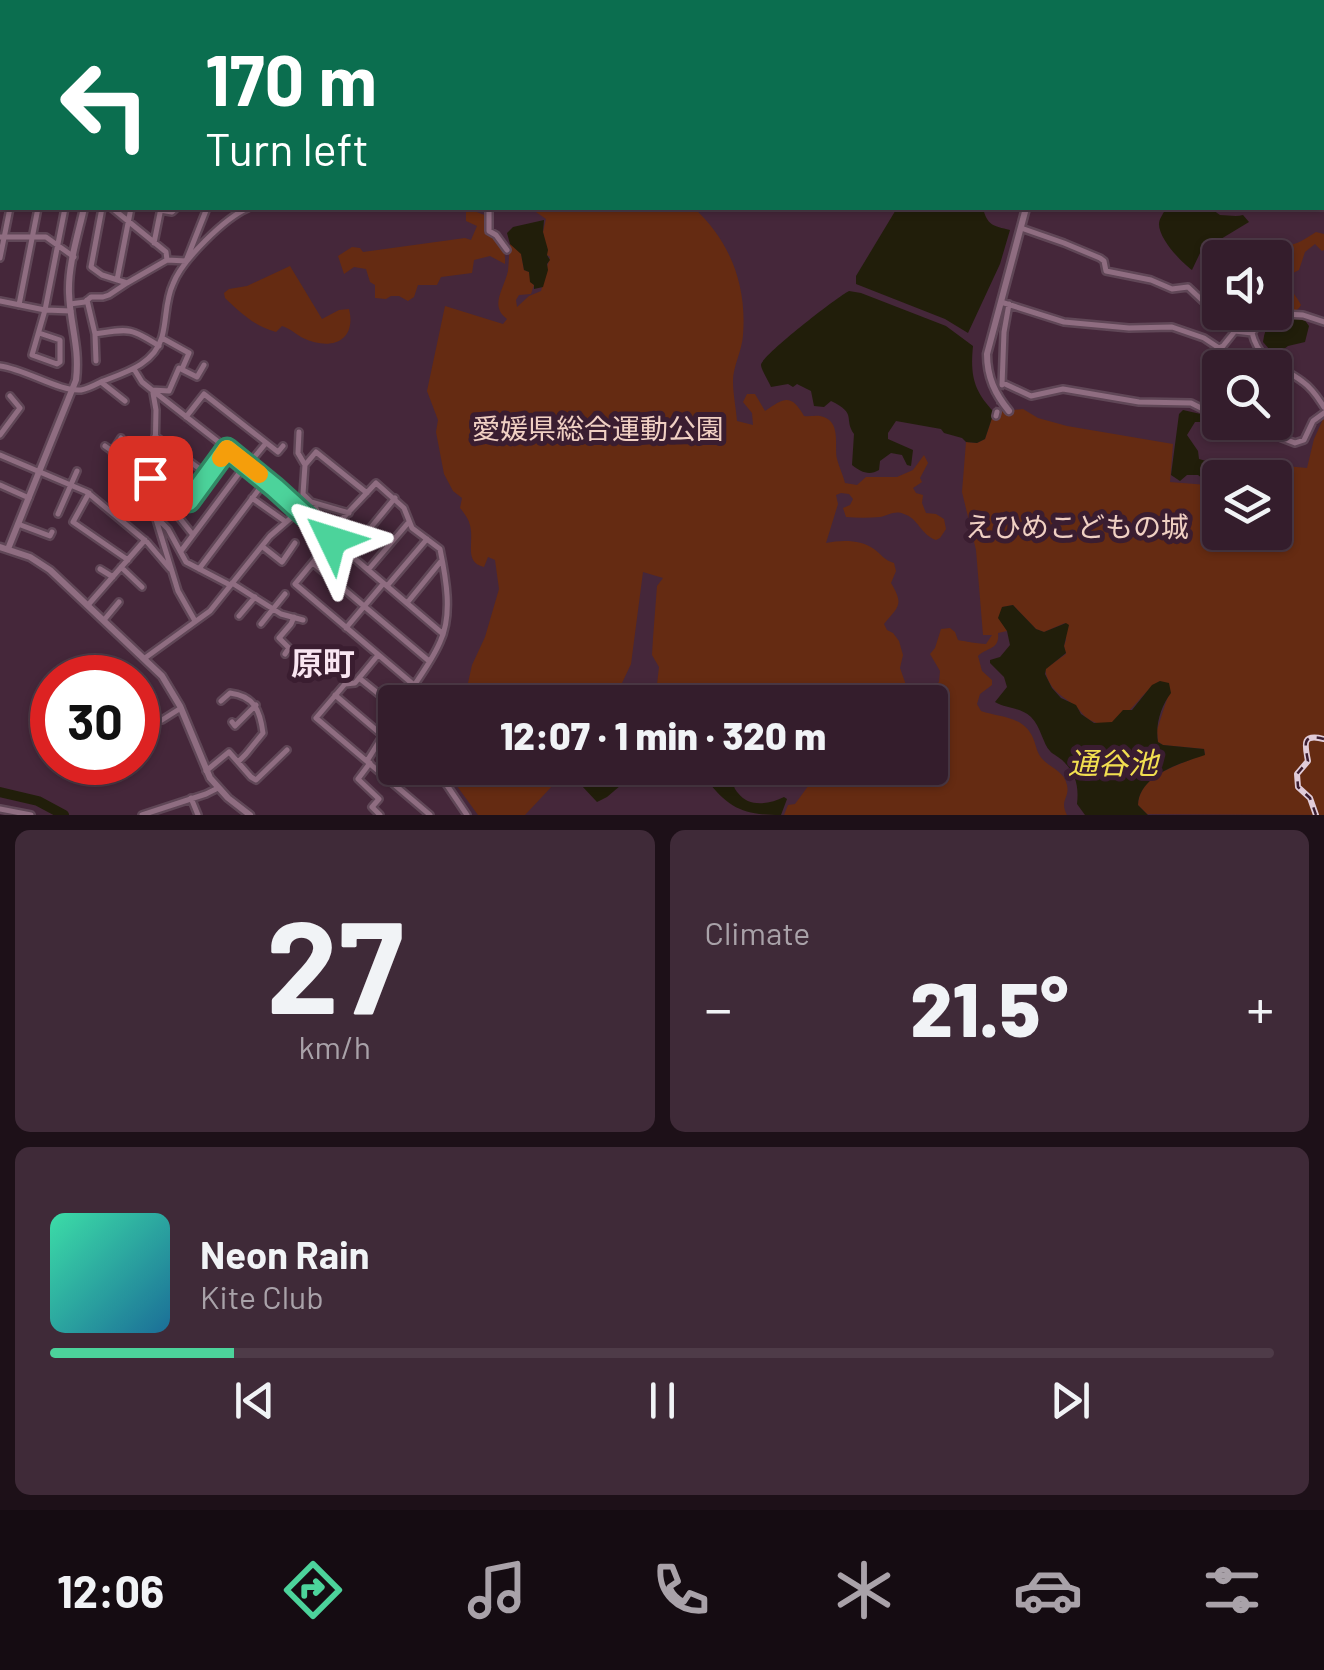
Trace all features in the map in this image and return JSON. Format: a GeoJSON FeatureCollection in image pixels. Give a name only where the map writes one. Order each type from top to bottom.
{"type":"FeatureCollection","features":[{"type":"Feature","properties":{"kind":"street"},"geometry":{"type":"LineString","coordinates":[[0,258],[9,210]]}},
{"type":"Feature","properties":{"kind":"street"},"geometry":{"type":"LineString","coordinates":[[18,305],[38,210]]}},
{"type":"Feature","properties":{"kind":"street"},"geometry":{"type":"LineString","coordinates":[[39,332],[60,340],[57,364],[32,355],[65,210]]}},
{"type":"Feature","properties":{"kind":"street"},"geometry":{"type":"LineString","coordinates":[[84,210],[69,287],[78,350],[73,388],[18,524],[4,548],[40,563],[142,655]]}},
{"type":"Feature","properties":{"kind":"street"},"geometry":{"type":"LineString","coordinates":[[102,210],[91,267],[102,276],[128,283]]}},
{"type":"Feature","properties":{"kind":"street"},"geometry":{"type":"LineString","coordinates":[[114,210],[166,252],[167,260]]}},
{"type":"Feature","properties":{"kind":"street"},"geometry":{"type":"LineString","coordinates":[[117,280],[131,210]]}},
{"type":"Feature","properties":{"kind":"street"},"geometry":{"type":"LineString","coordinates":[[154,243],[161,210]]}},
{"type":"Feature","properties":{"kind":"street"},"geometry":{"type":"LineString","coordinates":[[0,366],[81,390],[134,370],[148,360],[162,338],[170,290],[206,210]]}},
{"type":"Feature","properties":{"kind":"street"},"geometry":{"type":"LineString","coordinates":[[0,302],[45,310],[70,307],[91,296],[110,295],[167,260],[186,261],[227,221],[245,210]]}},
{"type":"Feature","properties":{"kind":"street"},"geometry":{"type":"LineString","coordinates":[[490,210],[490,231],[507,250]]}},
{"type":"Feature","properties":{"kind":"street"},"geometry":{"type":"LineString","coordinates":[[1026,210],[1005,303],[1002,384],[1031,396],[1064,390],[1139,402],[1191,403],[1205,410],[1221,428],[1256,428],[1295,443],[1304,440],[1313,421],[1324,410],[1303,382],[1260,353],[1252,332]]}},
{"type":"Feature","properties":{"kind":"street"},"geometry":{"type":"LineString","coordinates":[[1021,228],[1100,258],[1106,271],[1172,288],[1188,287],[1235,331],[1252,332]]}},
{"type":"Feature","properties":{"kind":"street"},"geometry":{"type":"LineString","coordinates":[[2,236],[46,237],[74,257]]}},
{"type":"Feature","properties":{"kind":"street"},"geometry":{"type":"LineString","coordinates":[[86,300],[96,361]]}},
{"type":"Feature","properties":{"kind":"street"},"geometry":{"type":"LineString","coordinates":[[1005,303],[1064,322],[1172,327],[1204,338],[1219,348],[1235,331]]}},
{"type":"Feature","properties":{"kind":"street"},"geometry":{"type":"LineString","coordinates":[[1005,303],[990,338],[987,368],[991,384],[1009,412]]}},
{"type":"Feature","properties":{"kind":"street"},"geometry":{"type":"LineString","coordinates":[[1252,332],[1266,313],[1303,315],[1324,322]]}},
{"type":"Feature","properties":{"kind":"street"},"geometry":{"type":"LineString","coordinates":[[94,334],[133,330],[158,346]]}},
{"type":"Feature","properties":{"kind":"street"},"geometry":{"type":"LineString","coordinates":[[162,338],[189,353],[182,370]]}},
{"type":"Feature","properties":{"kind":"street"},"geometry":{"type":"LineString","coordinates":[[152,390],[169,391],[179,368],[197,377],[204,365]]}},
{"type":"Feature","properties":{"kind":"street"},"geometry":{"type":"LineString","coordinates":[[134,370],[142,382],[247,464],[443,634]]}},
{"type":"Feature","properties":{"kind":"street"},"geometry":{"type":"LineString","coordinates":[[101,382],[124,401]]}},
{"type":"Feature","properties":{"kind":"street"},"geometry":{"type":"LineString","coordinates":[[146,504],[155,458],[152,390]]}},
{"type":"Feature","properties":{"kind":"street"},"geometry":{"type":"LineString","coordinates":[[186,418],[204,394],[278,452],[282,446]]}},
{"type":"Feature","properties":{"kind":"street"},"geometry":{"type":"LineString","coordinates":[[0,435],[20,408],[10,396]]}},
{"type":"Feature","properties":{"kind":"street"},"geometry":{"type":"LineString","coordinates":[[298,432],[298,453],[305,465],[303,494],[314,503],[349,513]]}},
{"type":"Feature","properties":{"kind":"street"},"geometry":{"type":"LineString","coordinates":[[155,436],[208,475]]}},
{"type":"Feature","properties":{"kind":"street"},"geometry":{"type":"LineString","coordinates":[[112,452],[121,438]]}},
{"type":"Feature","properties":{"kind":"street"},"geometry":{"type":"LineString","coordinates":[[181,551],[266,442]]}},
{"type":"Feature","properties":{"kind":"street"},"geometry":{"type":"LineString","coordinates":[[104,446],[189,501]]}},
{"type":"Feature","properties":{"kind":"street"},"geometry":{"type":"LineString","coordinates":[[178,516],[227,449]]}},
{"type":"Feature","properties":{"kind":"street"},"geometry":{"type":"LineString","coordinates":[[305,465],[316,452],[366,494]]}},
{"type":"Feature","properties":{"kind":"street"},"geometry":{"type":"LineString","coordinates":[[0,464],[2,456],[89,493],[145,540],[172,571]]}},
{"type":"Feature","properties":{"kind":"street"},"geometry":{"type":"LineString","coordinates":[[58,514],[77,471]]}},
{"type":"Feature","properties":{"kind":"street"},"geometry":{"type":"LineString","coordinates":[[200,568],[266,480]]}},
{"type":"Feature","properties":{"kind":"street"},"geometry":{"type":"LineString","coordinates":[[126,482],[168,529],[186,562],[255,597],[272,610],[303,620]]}},
{"type":"Feature","properties":{"kind":"street"},"geometry":{"type":"LineString","coordinates":[[376,483],[395,498],[412,528],[440,550],[446,586],[443,634],[414,685],[295,584],[328,536],[376,483]]}},
{"type":"Feature","properties":{"kind":"street"},"geometry":{"type":"LineString","coordinates":[[0,485],[28,498]]}},
{"type":"Feature","properties":{"kind":"street"},"geometry":{"type":"LineString","coordinates":[[170,487],[163,497],[193,536]]}},
{"type":"Feature","properties":{"kind":"street"},"geometry":{"type":"LineString","coordinates":[[89,493],[73,522],[128,560]]}},
{"type":"Feature","properties":{"kind":"street"},"geometry":{"type":"LineString","coordinates":[[252,498],[286,522]]}},
{"type":"Feature","properties":{"kind":"street"},"geometry":{"type":"LineString","coordinates":[[349,554],[395,498]]}},
{"type":"Feature","properties":{"kind":"street"},"geometry":{"type":"LineString","coordinates":[[314,503],[328,536]]}},
{"type":"Feature","properties":{"kind":"street"},"geometry":{"type":"LineString","coordinates":[[149,655],[210,611],[262,546],[299,511]]}},
{"type":"Feature","properties":{"kind":"street"},"geometry":{"type":"LineString","coordinates":[[154,516],[184,603],[195,621]]}},
{"type":"Feature","properties":{"kind":"street"},"geometry":{"type":"LineString","coordinates":[[368,570],[409,522]]}},
{"type":"Feature","properties":{"kind":"street"},"geometry":{"type":"LineString","coordinates":[[18,524],[50,536],[52,532]]}},
{"type":"Feature","properties":{"kind":"street"},"geometry":{"type":"LineString","coordinates":[[88,606],[145,540]]}},
{"type":"Feature","properties":{"kind":"street"},"geometry":{"type":"LineString","coordinates":[[346,628],[427,540]]}},
{"type":"Feature","properties":{"kind":"street"},"geometry":{"type":"LineString","coordinates":[[262,546],[282,562],[295,543]]}},
{"type":"Feature","properties":{"kind":"street"},"geometry":{"type":"LineString","coordinates":[[407,603],[442,560]]}},
{"type":"Feature","properties":{"kind":"street"},"geometry":{"type":"LineString","coordinates":[[312,563],[429,660]]}},
{"type":"Feature","properties":{"kind":"street"},"geometry":{"type":"LineString","coordinates":[[121,567],[142,587]]}},
{"type":"Feature","properties":{"kind":"street"},"geometry":{"type":"LineString","coordinates":[[100,569],[113,577]]}},
{"type":"Feature","properties":{"kind":"street"},"geometry":{"type":"LineString","coordinates":[[261,624],[284,594]]}},
{"type":"Feature","properties":{"kind":"street"},"geometry":{"type":"LineString","coordinates":[[239,616],[255,597]]}},
{"type":"Feature","properties":{"kind":"street"},"geometry":{"type":"LineString","coordinates":[[104,620],[119,602]]}},
{"type":"Feature","properties":{"kind":"street"},"geometry":{"type":"LineString","coordinates":[[284,654],[289,648],[278,638],[294,617]]}},
{"type":"Feature","properties":{"kind":"street"},"geometry":{"type":"LineString","coordinates":[[378,655],[355,682],[345,684],[316,718],[430,815]]}},
{"type":"Feature","properties":{"kind":"street"},"geometry":{"type":"LineString","coordinates":[[160,675],[181,708],[206,771],[218,788],[250,815]]}},
{"type":"Feature","properties":{"kind":"street"},"geometry":{"type":"LineString","coordinates":[[359,678],[378,693]]}},
{"type":"Feature","properties":{"kind":"street"},"geometry":{"type":"LineString","coordinates":[[221,701],[233,693],[256,705],[262,733],[238,762]]}},
{"type":"Feature","properties":{"kind":"street"},"geometry":{"type":"LineString","coordinates":[[336,695],[378,732]]}},
{"type":"Feature","properties":{"kind":"street"},"geometry":{"type":"LineString","coordinates":[[232,722],[235,726],[256,705]]}},
{"type":"Feature","properties":{"kind":"street"},"geometry":{"type":"LineString","coordinates":[[162,720],[181,708]]}},
{"type":"Feature","properties":{"kind":"street"},"geometry":{"type":"LineString","coordinates":[[378,745],[358,778],[379,798],[372,807],[380,815]]}},
{"type":"Feature","properties":{"kind":"street"},"geometry":{"type":"LineString","coordinates":[[206,771],[226,753],[256,780],[287,750]]}},
{"type":"Feature","properties":{"kind":"street"},"geometry":{"type":"LineString","coordinates":[[447,785],[467,815]]}},
{"type":"Feature","properties":{"kind":"street"},"geometry":{"type":"LineString","coordinates":[[142,815],[218,788]]}},
{"type":"Feature","properties":{"kind":"street"},"geometry":{"type":"LineString","coordinates":[[191,798],[198,815]]}},
{"type":"Feature","properties":{"kind":"street"},"geometry":{"type":"LineString","coordinates":[[0,808],[31,815]]}},
{"type":"Feature","properties":{"kind":"green space"},"geometry":{"type":"Polygon","coordinates":[[[466,210],[487,216],[487,231],[501,245],[505,264],[490,256],[474,260],[472,273],[441,277],[437,285],[418,285],[408,301],[399,296],[375,298],[375,285],[366,269],[354,267],[344,274],[338,256],[352,247],[363,252],[471,240],[477,226],[466,221],[466,210]]]}},
{"type":"Feature","properties":{"kind":"green space","name":"愛媛県総合運動公園"},"geometry":{"type":"Polygon","coordinates":[[[533,210],[696,210],[726,250],[739,282],[744,317],[733,381],[737,421],[753,425],[752,413],[743,402],[747,394],[755,394],[765,411],[787,400],[804,416],[827,418],[836,434],[837,459],[845,483],[857,485],[866,477],[897,477],[913,470],[924,455],[928,463],[920,478],[922,482],[913,488],[923,495],[926,513],[944,519],[946,529],[940,538],[931,538],[913,519],[901,513],[846,517],[843,508],[853,499],[841,493],[836,495],[838,504],[826,543],[863,543],[894,563],[896,571],[891,583],[898,605],[884,624],[899,641],[903,655],[900,668],[906,685],[657,685],[659,667],[652,655],[657,586],[663,578],[643,572],[631,664],[621,685],[468,685],[499,589],[495,560],[488,557],[484,567],[473,560],[471,529],[460,508],[462,498],[444,474],[436,432],[438,420],[427,391],[445,306],[503,324],[507,319],[498,303],[508,271],[510,244],[521,253],[524,270],[529,272],[534,285],[531,294],[519,295],[517,307],[541,291],[550,257],[543,232],[546,219],[533,210]]]}},
{"type":"Feature","properties":{"kind":"green space"},"geometry":{"type":"Polygon","coordinates":[[[1316,232],[1324,234],[1324,250],[1315,244],[1305,252],[1299,270],[1292,274],[1292,244],[1316,232]]]}},
{"type":"Feature","properties":{"kind":"green space"},"geometry":{"type":"Polygon","coordinates":[[[290,266],[322,319],[349,309],[349,329],[339,341],[323,344],[282,326],[276,332],[268,329],[225,298],[229,289],[247,286],[290,266]]]}},
{"type":"Feature","properties":{"kind":"green space"},"geometry":{"type":"Polygon","coordinates":[[[1292,290],[1301,305],[1292,312],[1292,290]]]}},
{"type":"Feature","properties":{"kind":"green space","name":"えひめこどもの城"},"geometry":{"type":"Polygon","coordinates":[[[1023,409],[1067,426],[1173,444],[1170,482],[1202,485],[1202,550],[1292,550],[1292,467],[1307,468],[1324,417],[1324,815],[1147,814],[1138,805],[1140,795],[1153,778],[1205,754],[1204,749],[1158,742],[1157,730],[1168,696],[1160,681],[1111,723],[1101,724],[1088,718],[1054,690],[1046,675],[1045,669],[1066,654],[1065,623],[1044,632],[1013,605],[1003,607],[999,618],[1007,631],[998,633],[995,645],[978,656],[992,685],[980,694],[977,704],[981,711],[1015,720],[1027,728],[1040,756],[1065,780],[1067,815],[784,815],[788,805],[795,804],[809,785],[948,785],[948,685],[936,685],[940,671],[930,654],[941,629],[950,628],[958,640],[980,644],[986,644],[992,635],[983,635],[976,550],[962,492],[966,442],[985,439],[994,412],[1023,409]]]}},
{"type":"Feature","properties":{"kind":"green space"},"geometry":{"type":"Polygon","coordinates":[[[456,785],[553,785],[525,815],[478,815],[456,785]]]}},
{"type":"Feature","properties":{"kind":"water"},"geometry":{"type":"Polygon","coordinates":[[[896,210],[984,210],[992,224],[1010,230],[1000,264],[968,333],[945,319],[856,284],[856,276],[896,210]]]}},
{"type":"Feature","properties":{"kind":"water"},"geometry":{"type":"Polygon","coordinates":[[[1165,210],[1213,210],[1220,215],[1243,215],[1249,222],[1219,240],[1202,240],[1202,250],[1192,270],[1176,256],[1160,229],[1165,210]]]}},
{"type":"Feature","properties":{"kind":"water"},"geometry":{"type":"Polygon","coordinates":[[[544,220],[550,260],[543,287],[534,289],[521,254],[510,244],[507,233],[513,227],[544,220]]]}},
{"type":"Feature","properties":{"kind":"water"},"geometry":{"type":"Polygon","coordinates":[[[849,291],[946,326],[973,346],[975,382],[994,412],[985,439],[966,442],[941,429],[896,421],[888,439],[913,450],[911,466],[902,455],[891,453],[880,461],[879,470],[865,472],[852,465],[854,434],[844,409],[831,401],[824,407],[814,406],[811,391],[797,384],[771,387],[761,367],[764,359],[849,291]]]}},
{"type":"Feature","properties":{"kind":"water"},"geometry":{"type":"Polygon","coordinates":[[[1292,318],[1304,319],[1309,326],[1305,342],[1283,350],[1270,350],[1263,342],[1266,330],[1292,330],[1292,318]]]}},
{"type":"Feature","properties":{"kind":"water"},"geometry":{"type":"Polygon","coordinates":[[[1183,410],[1202,414],[1202,423],[1195,422],[1187,435],[1202,460],[1202,478],[1187,475],[1180,481],[1171,475],[1179,414],[1183,410]]]}},
{"type":"Feature","properties":{"kind":"water","name":"通谷池"},"geometry":{"type":"Polygon","coordinates":[[[1013,605],[1044,632],[1069,625],[1066,653],[1045,674],[1061,698],[1076,705],[1094,723],[1112,722],[1123,710],[1132,710],[1152,685],[1160,681],[1169,683],[1171,693],[1160,716],[1158,742],[1204,749],[1205,755],[1153,778],[1140,795],[1138,805],[1148,815],[1085,815],[1077,804],[1074,775],[1048,748],[1031,717],[995,702],[1007,687],[990,660],[1000,657],[1010,645],[998,618],[1002,607],[1013,605]]]}},
{"type":"Feature","properties":{"kind":"water"},"geometry":{"type":"Polygon","coordinates":[[[583,785],[621,785],[597,802],[583,785]]]}},
{"type":"Feature","properties":{"kind":"water"},"geometry":{"type":"Polygon","coordinates":[[[711,785],[734,786],[748,801],[787,799],[781,815],[747,812],[722,797],[711,785]]]}},
{"type":"Feature","properties":{"kind":"waterway"},"geometry":{"type":"LineString","coordinates":[[0,792],[38,801],[64,815]]}},
{"type":"Feature","properties":{"kind":"tunnel"},"geometry":{"type":"LineString","coordinates":[[997,412],[1002,386]]}},
{"type":"Feature","properties":{"kind":"railway"},"geometry":{"type":"LineString","coordinates":[[1316,815],[1310,798],[1298,787],[1297,774],[1308,761],[1308,739],[1324,739]]}},
{"type":"Feature","properties":{"kind":"slow traffic"},"geometry":{"type":"LineString","coordinates":[[221,458],[227,449],[259,474]]}},
{"type":"Feature","properties":{"kind":"district","name":"原町"},"geometry":{"type":"Point","coordinates":[323,662]}},
{"type":"Feature","properties":{"kind":"route"},"geometry":{"type":"LineString","coordinates":[[150,478],[150,472],[189,501],[227,449],[332,540]]}}]}
